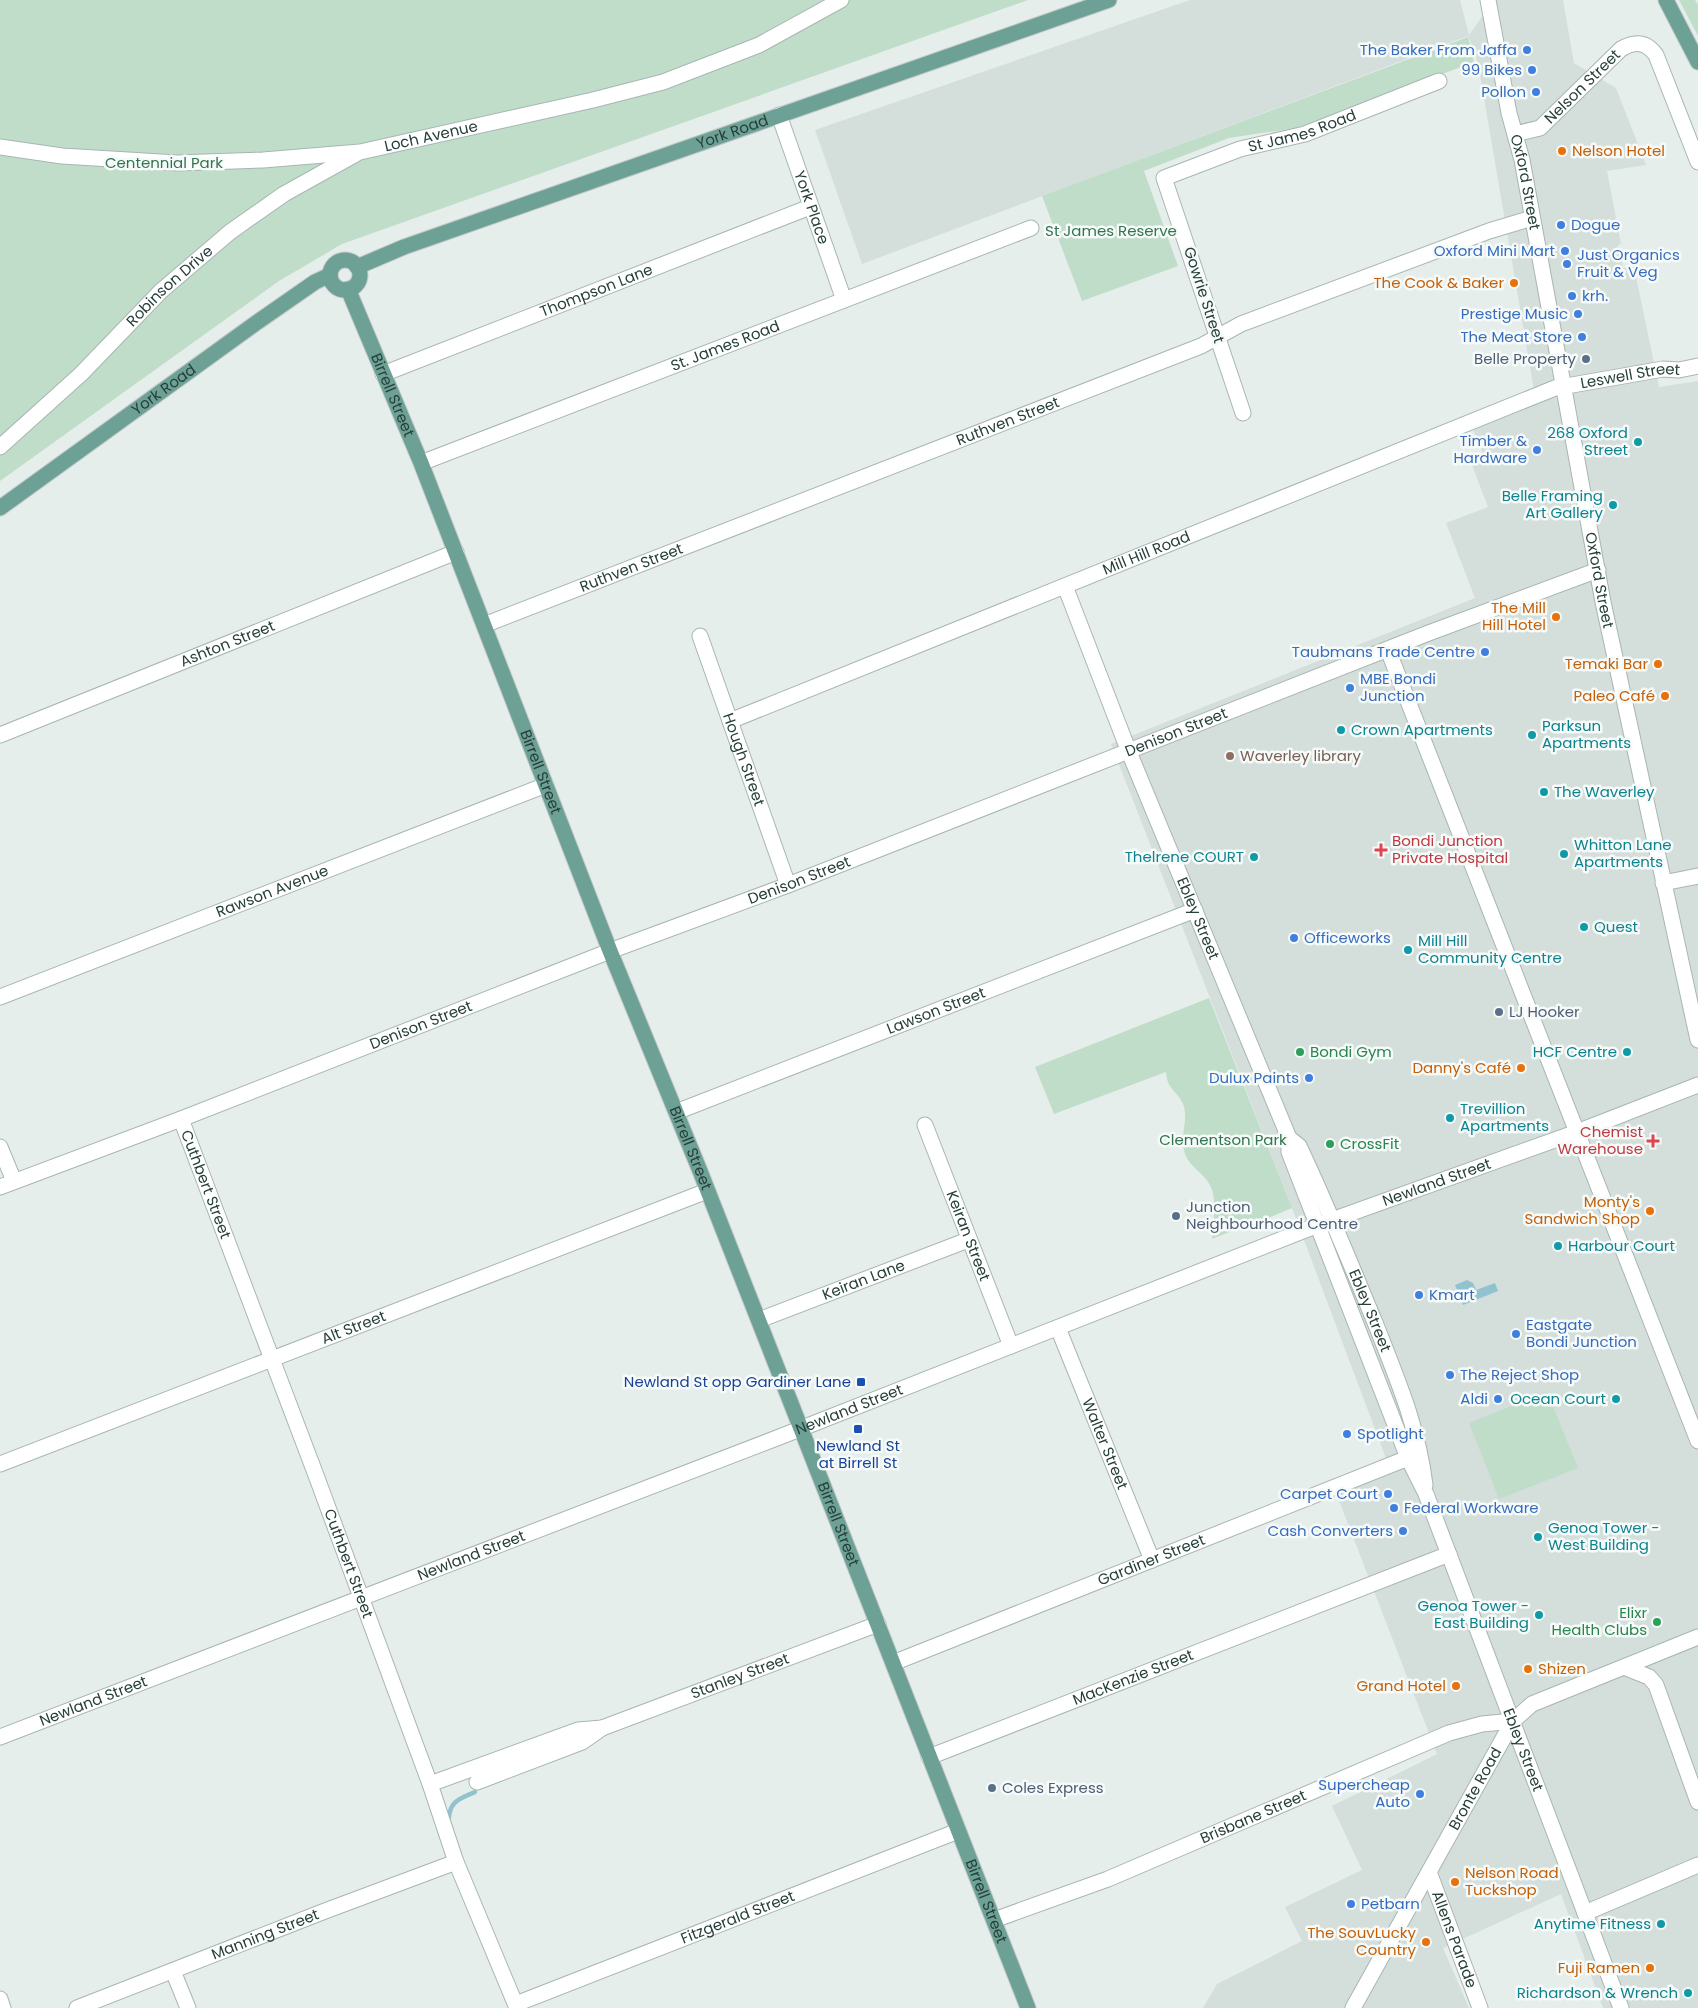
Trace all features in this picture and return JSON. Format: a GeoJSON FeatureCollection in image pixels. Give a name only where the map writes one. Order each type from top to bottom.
{"type":"FeatureCollection","features":[{"type":"Feature","properties":{"kind":"main road","name":"York Road"},"geometry":{"type":"LineString","coordinates":[[357,267],[404,247],[779,114],[1109,0]]}},
{"type":"Feature","properties":{"kind":"main road"},"geometry":{"type":"LineString","coordinates":[[1666,0],[1698,62]]}},
{"type":"Feature","properties":{"kind":"main road"},"geometry":{"type":"LineString","coordinates":[[340,260],[350,261],[357,267],[360,276],[356,284],[348,289],[336,287],[330,275],[333,266],[340,260]]}},
{"type":"Feature","properties":{"kind":"main road","name":"York Road"},"geometry":{"type":"LineString","coordinates":[[0,508],[315,282],[330,275]]}},
{"type":"Feature","properties":{"kind":"main road","name":"Birrell Street"},"geometry":{"type":"LineString","coordinates":[[348,289],[456,552],[610,951],[759,1320],[1028,2008]]}},
{"type":"Feature","properties":{"kind":"street","name":"Loch Avenue"},"geometry":{"type":"LineString","coordinates":[[0,147],[62,156],[177,163],[263,160],[360,152],[593,100],[663,82],[759,45],[841,0]]}},
{"type":"Feature","properties":{"kind":"street","name":"Oxford Street"},"geometry":{"type":"LineString","coordinates":[[1488,0],[1509,113],[1522,160],[1605,612],[1698,1040]]}},
{"type":"Feature","properties":{"kind":"street","name":"Nelson Street"},"geometry":{"type":"LineString","coordinates":[[1515,134],[1540,128],[1621,49],[1638,43],[1651,48],[1662,67],[1698,162]]}},
{"type":"Feature","properties":{"kind":"street","name":"St James Road"},"geometry":{"type":"LineString","coordinates":[[1164,178],[1240,149],[1305,134],[1439,81]]}},
{"type":"Feature","properties":{"kind":"street","name":"York Place"},"geometry":{"type":"LineString","coordinates":[[779,114],[844,300]]}},
{"type":"Feature","properties":{"kind":"street","name":"Robinson Drive"},"geometry":{"type":"LineString","coordinates":[[0,447],[81,374],[161,291],[230,232],[284,194],[360,152]]}},
{"type":"Feature","properties":{"kind":"street","name":"Gowrie Street"},"geometry":{"type":"LineString","coordinates":[[1164,178],[1243,413]]}},
{"type":"Feature","properties":{"kind":"street","name":"Thompson Lane"},"geometry":{"type":"LineString","coordinates":[[383,374],[810,207]]}},
{"type":"Feature","properties":{"kind":"street","name":"Ruthven Street"},"geometry":{"type":"LineString","coordinates":[[484,625],[1201,346],[1241,324],[1489,231],[1532,218]]}},
{"type":"Feature","properties":{"kind":"street","name":"St. James Road"},"geometry":{"type":"LineString","coordinates":[[420,463],[1031,228]]}},
{"type":"Feature","properties":{"kind":"street","name":"Leswell Street"},"geometry":{"type":"LineString","coordinates":[[1562,386],[1698,366]]}},
{"type":"Feature","properties":{"kind":"street","name":"Mill Hill Road"},"geometry":{"type":"LineString","coordinates":[[730,721],[1562,386]]}},
{"type":"Feature","properties":{"kind":"street","name":"Ashton Street"},"geometry":{"type":"LineString","coordinates":[[0,735],[456,552]]}},
{"type":"Feature","properties":{"kind":"street","name":"Denison Street"},"geometry":{"type":"LineString","coordinates":[[7,1184],[180,1119],[610,951],[788,885],[1388,650],[1598,570]]}},
{"type":"Feature","properties":{"kind":"street","name":"Ebley Street"},"geometry":{"type":"LineString","coordinates":[[1065,586],[1129,752],[1289,1138],[1289,1152],[1408,1458],[1426,1494],[1621,2008]]}},
{"type":"Feature","properties":{"kind":"street","name":"Hough Street"},"geometry":{"type":"LineString","coordinates":[[700,636],[788,885]]}},
{"type":"Feature","properties":{"kind":"street"},"geometry":{"type":"LineString","coordinates":[[1388,650],[1698,1441]]}},
{"type":"Feature","properties":{"kind":"street","name":"Rawson Avenue"},"geometry":{"type":"LineString","coordinates":[[0,997],[546,785]]}},
{"type":"Feature","properties":{"kind":"street"},"geometry":{"type":"LineString","coordinates":[[1663,883],[1698,876]]}},
{"type":"Feature","properties":{"kind":"street","name":"Lawson Street"},"geometry":{"type":"LineString","coordinates":[[676,1112],[1195,910]]}},
{"type":"Feature","properties":{"kind":"street","name":"Newland Street"},"geometry":{"type":"LineString","coordinates":[[0,1737],[362,1599],[1318,1225],[1577,1132],[1698,1085]]}},
{"type":"Feature","properties":{"kind":"street","name":"Cuthbert Street"},"geometry":{"type":"LineString","coordinates":[[180,1119],[362,1599],[430,1784],[443,1828],[516,2006]]}},
{"type":"Feature","properties":{"kind":"street","name":"Keiran Street"},"geometry":{"type":"LineString","coordinates":[[925,1126],[1010,1346]]}},
{"type":"Feature","properties":{"kind":"street","name":"Ebley Street"},"geometry":{"type":"LineString","coordinates":[[1289,1138],[1299,1146],[1334,1220],[1411,1414],[1422,1461],[1426,1494]]}},
{"type":"Feature","properties":{"kind":"street"},"geometry":{"type":"LineString","coordinates":[[0,1147],[7,1184]]}},
{"type":"Feature","properties":{"kind":"street","name":"Alt Street"},"geometry":{"type":"LineString","coordinates":[[0,1464],[707,1191]]}},
{"type":"Feature","properties":{"kind":"street","name":"Keiran Lane"},"geometry":{"type":"LineString","coordinates":[[759,1320],[968,1240]]}},
{"type":"Feature","properties":{"kind":"street","name":"Walter Street"},"geometry":{"type":"LineString","coordinates":[[1058,1328],[1152,1560]]}},
{"type":"Feature","properties":{"kind":"street","name":"Gardiner Street"},"geometry":{"type":"LineString","coordinates":[[893,1663],[1408,1458]]}},
{"type":"Feature","properties":{"kind":"street","name":"MacKenzie Street"},"geometry":{"type":"LineString","coordinates":[[929,1757],[1449,1554]]}},
{"type":"Feature","properties":{"kind":"street","name":"Stanley Street"},"geometry":{"type":"LineString","coordinates":[[477,1782],[582,1742],[602,1728],[878,1624]]}},
{"type":"Feature","properties":{"kind":"street","name":"Bronte Road"},"geometry":{"type":"LineString","coordinates":[[1353,2008],[1513,1721],[1532,1704],[1698,1637]]}},
{"type":"Feature","properties":{"kind":"street"},"geometry":{"type":"LineString","coordinates":[[1624,1667],[1649,1677],[1656,1684],[1698,1802]]}},
{"type":"Feature","properties":{"kind":"street","name":"Brisbane Street"},"geometry":{"type":"LineString","coordinates":[[994,1920],[1108,1879],[1449,1733],[1482,1724],[1513,1721]]}},
{"type":"Feature","properties":{"kind":"street","name":"Stanley Street"},"geometry":{"type":"LineString","coordinates":[[430,1784],[578,1730],[602,1728]]}},
{"type":"Feature","properties":{"kind":"street","name":"Fitzgerald Street"},"geometry":{"type":"LineString","coordinates":[[516,2006],[958,1830]]}},
{"type":"Feature","properties":{"kind":"street","name":"Manning Street"},"geometry":{"type":"LineString","coordinates":[[77,2008],[456,1862]]}},
{"type":"Feature","properties":{"kind":"street"},"geometry":{"type":"LineString","coordinates":[[1585,1913],[1698,1865]]}},
{"type":"Feature","properties":{"kind":"street","name":"Allens Parade"},"geometry":{"type":"LineString","coordinates":[[1429,1872],[1480,2008]]}},
{"type":"Feature","properties":{"kind":"street"},"geometry":{"type":"LineString","coordinates":[[173,1971],[188,2008]]}},
{"type":"Feature","properties":{"kind":"street"},"geometry":{"type":"LineString","coordinates":[[0,1999],[4,2008]]}},
{"type":"Feature","properties":{"kind":"shaded area"},"geometry":{"type":"Polygon","coordinates":[[[1190,0],[1460,0],[1469,35],[1494,0],[1563,0],[1574,63],[1616,88],[1646,165],[1607,171],[1621,244],[1618,245],[1623,268],[1634,267],[1659,387],[1698,381],[1698,2008],[1603,2008],[1561,1894],[1443,1948],[1469,2008],[1203,2008],[1217,1984],[1302,1941],[1285,1907],[1362,1870],[1332,1806],[1437,1754],[1331,1480],[1387,1461],[1292,1208],[1111,744],[1475,598],[1446,523],[1488,507],[1472,465],[1485,460],[1472,426],[1536,402],[1478,63],[1468,36],[862,264],[815,130],[1190,0]]]}},
{"type":"Feature","properties":{"kind":"green space","name":"Centennial Park"},"geometry":{"type":"Polygon","coordinates":[[[0,0],[1028,0],[342,244],[279,281],[0,481],[0,0]]]}},
{"type":"Feature","properties":{"kind":"green space"},"geometry":{"type":"Polygon","coordinates":[[[1679,0],[1695,0],[1698,5],[1698,36],[1679,0]]]}},
{"type":"Feature","properties":{"kind":"green space","name":"St James Reserve"},"geometry":{"type":"Polygon","coordinates":[[[1468,37],[1474,62],[1325,119],[1296,128],[1229,138],[1144,171],[1178,266],[1082,301],[1042,196],[1468,37]]]}},
{"type":"Feature","properties":{"kind":"green space","name":"Clementson Park"},"geometry":{"type":"Polygon","coordinates":[[[1209,998],[1292,1208],[1240,1230],[1239,1228],[1212,1239],[1214,1198],[1209,1183],[1185,1154],[1183,1138],[1185,1110],[1181,1099],[1168,1083],[1166,1072],[1054,1114],[1035,1067],[1209,998]]]}},
{"type":"Feature","properties":{"kind":"green space"},"geometry":{"type":"Polygon","coordinates":[[[1547,1392],[1578,1468],[1499,1499],[1469,1423],[1547,1392]]]}},
{"type":"Feature","properties":{"kind":"water"},"geometry":{"type":"Polygon","coordinates":[[[1467,1280],[1473,1283],[1476,1290],[1495,1283],[1498,1291],[1463,1305],[1455,1285],[1467,1280]]]}},
{"type":"Feature","properties":{"kind":"waterway"},"geometry":{"type":"LineString","coordinates":[[449,1817],[454,1804],[461,1798],[475,1792]]}},
{"type":"Feature","properties":{"kind":"place","name":"The Baker From Jaffa"},"geometry":{"type":"Point","coordinates":[1527,50]}},
{"type":"Feature","properties":{"kind":"place","name":"99 Bikes"},"geometry":{"type":"Point","coordinates":[1532,70]}},
{"type":"Feature","properties":{"kind":"place","name":"Pollon"},"geometry":{"type":"Point","coordinates":[1536,92]}},
{"type":"Feature","properties":{"kind":"place","name":"Nelson Hotel"},"geometry":{"type":"Point","coordinates":[1562,151]}},
{"type":"Feature","properties":{"kind":"place","name":"Dogue"},"geometry":{"type":"Point","coordinates":[1561,225]}},
{"type":"Feature","properties":{"kind":"place","name":"Oxford Mini Mart"},"geometry":{"type":"Point","coordinates":[1565,251]}},
{"type":"Feature","properties":{"kind":"place","name":"Just Organics Fruit & Veg"},"geometry":{"type":"Point","coordinates":[1567,264]}},
{"type":"Feature","properties":{"kind":"place","name":"The Cook & Baker"},"geometry":{"type":"Point","coordinates":[1514,283]}},
{"type":"Feature","properties":{"kind":"place","name":"krh."},"geometry":{"type":"Point","coordinates":[1572,296]}},
{"type":"Feature","properties":{"kind":"place","name":"Prestige Music"},"geometry":{"type":"Point","coordinates":[1578,314]}},
{"type":"Feature","properties":{"kind":"place","name":"The Meat Store"},"geometry":{"type":"Point","coordinates":[1582,337]}},
{"type":"Feature","properties":{"kind":"place","name":"Belle Property"},"geometry":{"type":"Point","coordinates":[1586,359]}},
{"type":"Feature","properties":{"kind":"place","name":"268 Oxford Street"},"geometry":{"type":"Point","coordinates":[1638,442]}},
{"type":"Feature","properties":{"kind":"place","name":"Timber & Hardware"},"geometry":{"type":"Point","coordinates":[1537,450]}},
{"type":"Feature","properties":{"kind":"place","name":"Belle Framing Art Gallery"},"geometry":{"type":"Point","coordinates":[1613,505]}},
{"type":"Feature","properties":{"kind":"place","name":"The Mill Hill Hotel"},"geometry":{"type":"Point","coordinates":[1556,617]}},
{"type":"Feature","properties":{"kind":"place","name":"Taubmans Trade Centre"},"geometry":{"type":"Point","coordinates":[1485,652]}},
{"type":"Feature","properties":{"kind":"place","name":"Temaki Bar"},"geometry":{"type":"Point","coordinates":[1658,664]}},
{"type":"Feature","properties":{"kind":"place","name":"MBE Bondi Junction"},"geometry":{"type":"Point","coordinates":[1350,688]}},
{"type":"Feature","properties":{"kind":"place","name":"Paleo Café"},"geometry":{"type":"Point","coordinates":[1665,696]}},
{"type":"Feature","properties":{"kind":"place","name":"Crown Apartments"},"geometry":{"type":"Point","coordinates":[1341,730]}},
{"type":"Feature","properties":{"kind":"place","name":"Parksun Apartments"},"geometry":{"type":"Point","coordinates":[1532,735]}},
{"type":"Feature","properties":{"kind":"place","name":"Waverley library"},"geometry":{"type":"Point","coordinates":[1230,756]}},
{"type":"Feature","properties":{"kind":"place","name":"The Waverley"},"geometry":{"type":"Point","coordinates":[1544,792]}},
{"type":"Feature","properties":{"kind":"place","name":"Bondi Junction Private Hospital"},"geometry":{"type":"Point","coordinates":[1381,850]}},
{"type":"Feature","properties":{"kind":"place","name":"Whitton Lane Apartments"},"geometry":{"type":"Point","coordinates":[1564,854]}},
{"type":"Feature","properties":{"kind":"place","name":"Thelrene COURT"},"geometry":{"type":"Point","coordinates":[1254,857]}},
{"type":"Feature","properties":{"kind":"place","name":"Quest"},"geometry":{"type":"Point","coordinates":[1584,927]}},
{"type":"Feature","properties":{"kind":"place","name":"Officeworks"},"geometry":{"type":"Point","coordinates":[1294,938]}},
{"type":"Feature","properties":{"kind":"place","name":"Mill Hill Community Centre"},"geometry":{"type":"Point","coordinates":[1408,950]}},
{"type":"Feature","properties":{"kind":"place","name":"LJ Hooker"},"geometry":{"type":"Point","coordinates":[1499,1012]}},
{"type":"Feature","properties":{"kind":"place","name":"Bondi Gym"},"geometry":{"type":"Point","coordinates":[1300,1052]}},
{"type":"Feature","properties":{"kind":"place","name":"HCF Centre"},"geometry":{"type":"Point","coordinates":[1627,1052]}},
{"type":"Feature","properties":{"kind":"place","name":"Danny's Café"},"geometry":{"type":"Point","coordinates":[1521,1068]}},
{"type":"Feature","properties":{"kind":"place","name":"Dulux Paints"},"geometry":{"type":"Point","coordinates":[1309,1078]}},
{"type":"Feature","properties":{"kind":"place","name":"Trevillion Apartments"},"geometry":{"type":"Point","coordinates":[1450,1118]}},
{"type":"Feature","properties":{"kind":"place","name":"Chemist Warehouse"},"geometry":{"type":"Point","coordinates":[1653,1141]}},
{"type":"Feature","properties":{"kind":"place","name":"CrossFit"},"geometry":{"type":"Point","coordinates":[1330,1144]}},
{"type":"Feature","properties":{"kind":"place","name":"Monty's Sandwich Shop"},"geometry":{"type":"Point","coordinates":[1650,1211]}},
{"type":"Feature","properties":{"kind":"place","name":"Junction Neighbourhood Centre"},"geometry":{"type":"Point","coordinates":[1176,1216]}},
{"type":"Feature","properties":{"kind":"place","name":"Harbour Court"},"geometry":{"type":"Point","coordinates":[1558,1246]}},
{"type":"Feature","properties":{"kind":"place","name":"Kmart"},"geometry":{"type":"Point","coordinates":[1419,1295]}},
{"type":"Feature","properties":{"kind":"place","name":"Eastgate Bondi Junction"},"geometry":{"type":"Point","coordinates":[1516,1334]}},
{"type":"Feature","properties":{"kind":"place","name":"The Reject Shop"},"geometry":{"type":"Point","coordinates":[1450,1375]}},
{"type":"Feature","properties":{"kind":"place","name":"Newland St opp Gardiner Lane"},"geometry":{"type":"Point","coordinates":[861,1382]}},
{"type":"Feature","properties":{"kind":"place","name":"Aldi"},"geometry":{"type":"Point","coordinates":[1498,1399]}},
{"type":"Feature","properties":{"kind":"place","name":"Ocean Court"},"geometry":{"type":"Point","coordinates":[1616,1399]}},
{"type":"Feature","properties":{"kind":"place","name":"Newland St at Birrell St"},"geometry":{"type":"Point","coordinates":[858,1429]}},
{"type":"Feature","properties":{"kind":"place","name":"Spotlight"},"geometry":{"type":"Point","coordinates":[1347,1434]}},
{"type":"Feature","properties":{"kind":"place","name":"Carpet Court"},"geometry":{"type":"Point","coordinates":[1388,1494]}},
{"type":"Feature","properties":{"kind":"place","name":"Federal Workware"},"geometry":{"type":"Point","coordinates":[1394,1508]}},
{"type":"Feature","properties":{"kind":"place","name":"Cash Converters"},"geometry":{"type":"Point","coordinates":[1403,1531]}},
{"type":"Feature","properties":{"kind":"place","name":"Genoa Tower - West Building"},"geometry":{"type":"Point","coordinates":[1538,1537]}},
{"type":"Feature","properties":{"kind":"place","name":"Genoa Tower - East Building"},"geometry":{"type":"Point","coordinates":[1539,1615]}},
{"type":"Feature","properties":{"kind":"place","name":"Elixr Health Clubs"},"geometry":{"type":"Point","coordinates":[1657,1622]}},
{"type":"Feature","properties":{"kind":"place","name":"Shizen"},"geometry":{"type":"Point","coordinates":[1528,1669]}},
{"type":"Feature","properties":{"kind":"place","name":"Grand Hotel"},"geometry":{"type":"Point","coordinates":[1456,1686]}},
{"type":"Feature","properties":{"kind":"place","name":"Coles Express"},"geometry":{"type":"Point","coordinates":[992,1788]}},
{"type":"Feature","properties":{"kind":"place","name":"Supercheap Auto"},"geometry":{"type":"Point","coordinates":[1420,1794]}},
{"type":"Feature","properties":{"kind":"place","name":"Nelson Road Tuckshop"},"geometry":{"type":"Point","coordinates":[1455,1882]}},
{"type":"Feature","properties":{"kind":"place","name":"Petbarn"},"geometry":{"type":"Point","coordinates":[1351,1904]}},
{"type":"Feature","properties":{"kind":"place","name":"Anytime Fitness"},"geometry":{"type":"Point","coordinates":[1661,1924]}},
{"type":"Feature","properties":{"kind":"place","name":"The SouvLucky Country"},"geometry":{"type":"Point","coordinates":[1426,1942]}},
{"type":"Feature","properties":{"kind":"place","name":"Fuji Ramen"},"geometry":{"type":"Point","coordinates":[1650,1968]}},
{"type":"Feature","properties":{"kind":"place","name":"Richardson & Wrench"},"geometry":{"type":"Point","coordinates":[1688,1993]}}]}
